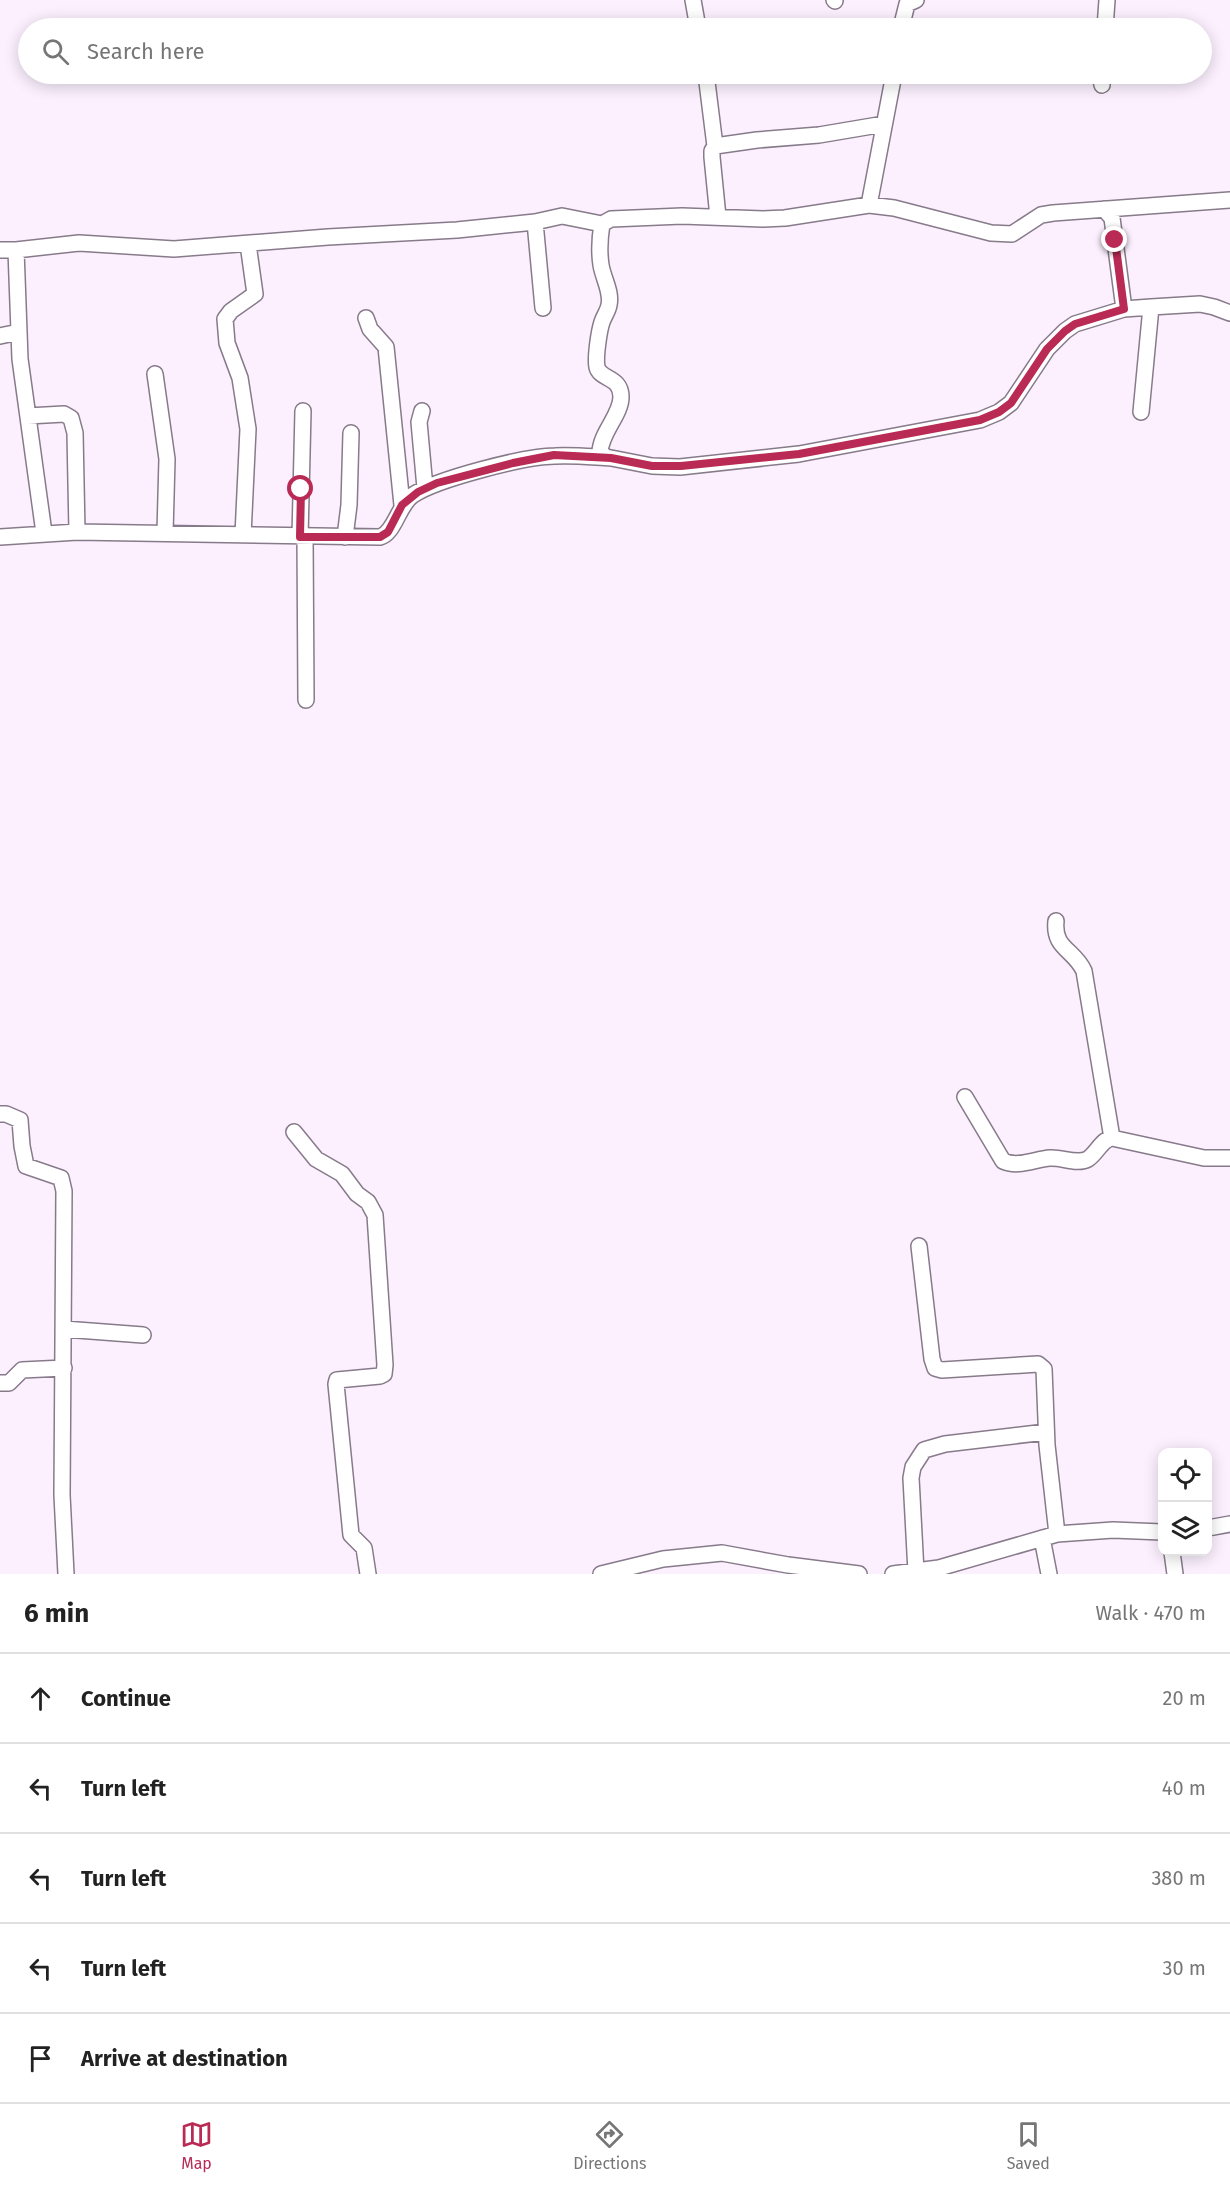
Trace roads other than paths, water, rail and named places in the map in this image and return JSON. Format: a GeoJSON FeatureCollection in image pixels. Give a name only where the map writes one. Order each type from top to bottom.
{"type":"FeatureCollection","features":[{"type":"Feature","properties":{"kind":"street"},"geometry":{"type":"LineString","coordinates":[[693,0],[696,18]]}},
{"type":"Feature","properties":{"kind":"street"},"geometry":{"type":"LineString","coordinates":[[904,18],[907,4],[916,0]]}},
{"type":"Feature","properties":{"kind":"street"},"geometry":{"type":"LineString","coordinates":[[1106,18],[1107,0]]}},
{"type":"Feature","properties":{"kind":"street"},"geometry":{"type":"LineString","coordinates":[[707,84],[715,146],[712,157],[718,217]]}},
{"type":"Feature","properties":{"kind":"street"},"geometry":{"type":"LineString","coordinates":[[869,205],[892,84]]}},
{"type":"Feature","properties":{"kind":"street"},"geometry":{"type":"LineString","coordinates":[[715,146],[819,135],[884,124]]}},
{"type":"Feature","properties":{"kind":"street"},"geometry":{"type":"LineString","coordinates":[[0,250],[79,243],[174,249],[457,230],[535,222],[562,216],[602,224],[611,219],[626,218],[785,218],[869,205],[894,208],[1005,235],[1017,231],[1041,215],[1067,211],[1230,200]]}},
{"type":"Feature","properties":{"kind":"street"},"geometry":{"type":"LineString","coordinates":[[1104,209],[1112,218],[1124,309]]}},
{"type":"Feature","properties":{"kind":"street"},"geometry":{"type":"LineString","coordinates":[[535,222],[543,308]]}},
{"type":"Feature","properties":{"kind":"street"},"geometry":{"type":"LineString","coordinates":[[602,224],[601,264],[609,306],[601,326],[597,366],[602,374],[616,381],[622,395],[621,404],[601,444],[602,455],[652,466],[681,466],[799,454],[980,420],[999,412],[1011,403],[1047,349],[1075,324],[1124,309],[1151,307],[1200,304],[1214,306],[1230,313]]}},
{"type":"Feature","properties":{"kind":"street"},"geometry":{"type":"LineString","coordinates":[[243,535],[248,429],[240,378],[227,343],[225,319],[231,311],[255,294],[248,244]]}},
{"type":"Feature","properties":{"kind":"street"},"geometry":{"type":"LineString","coordinates":[[16,250],[20,359],[44,533]]}},
{"type":"Feature","properties":{"kind":"street"},"geometry":{"type":"LineString","coordinates":[[1141,412],[1151,307]]}},
{"type":"Feature","properties":{"kind":"street"},"geometry":{"type":"LineString","coordinates":[[366,318],[370,329],[386,347],[402,505]]}},
{"type":"Feature","properties":{"kind":"street"},"geometry":{"type":"LineString","coordinates":[[0,336],[19,332]]}},
{"type":"Feature","properties":{"kind":"street"},"geometry":{"type":"LineString","coordinates":[[155,374],[167,459],[165,533]]}},
{"type":"Feature","properties":{"kind":"street"},"geometry":{"type":"LineString","coordinates":[[303,411],[302,537],[306,700]]}},
{"type":"Feature","properties":{"kind":"street"},"geometry":{"type":"LineString","coordinates":[[422,411],[419,422],[425,489]]}},
{"type":"Feature","properties":{"kind":"street"},"geometry":{"type":"LineString","coordinates":[[28,416],[64,414],[71,418],[75,433],[77,532]]}},
{"type":"Feature","properties":{"kind":"street"},"geometry":{"type":"LineString","coordinates":[[345,537],[349,505],[351,433]]}},
{"type":"Feature","properties":{"kind":"street"},"geometry":{"type":"LineString","coordinates":[[0,537],[77,532],[302,537],[384,535],[388,532],[402,505],[409,498],[437,483],[554,455],[611,458]]}},
{"type":"Feature","properties":{"kind":"street"},"geometry":{"type":"LineString","coordinates":[[1056,921],[1055,931],[1060,944],[1077,960],[1084,971],[1112,1138]]}},
{"type":"Feature","properties":{"kind":"street"},"geometry":{"type":"LineString","coordinates":[[965,1097],[1004,1161],[1008,1163],[1050,1158],[1086,1160],[1108,1138],[1204,1158],[1230,1158]]}},
{"type":"Feature","properties":{"kind":"street"},"geometry":{"type":"LineString","coordinates":[[0,1114],[20,1120],[26,1166],[61,1178],[64,1191],[62,1495],[66,1574]]}},
{"type":"Feature","properties":{"kind":"street"},"geometry":{"type":"LineString","coordinates":[[294,1132],[316,1159],[342,1174],[357,1194],[368,1203],[375,1215],[384,1374],[337,1380],[336,1384],[351,1535],[364,1548],[368,1574]]}},
{"type":"Feature","properties":{"kind":"street"},"geometry":{"type":"LineString","coordinates":[[919,1246],[933,1366],[942,1370],[1042,1365],[1045,1381],[1046,1432],[1057,1534]]}},
{"type":"Feature","properties":{"kind":"street"},"geometry":{"type":"LineString","coordinates":[[64,1329],[143,1335]]}},
{"type":"Feature","properties":{"kind":"street"},"geometry":{"type":"LineString","coordinates":[[0,1383],[9,1383],[22,1370],[64,1368]]}},
{"type":"Feature","properties":{"kind":"street"},"geometry":{"type":"LineString","coordinates":[[916,1572],[911,1478],[913,1467],[924,1450],[956,1443],[1046,1432]]}},
{"type":"Feature","properties":{"kind":"street"},"geometry":{"type":"LineString","coordinates":[[1212,1527],[1230,1524]]}},
{"type":"Feature","properties":{"kind":"street"},"geometry":{"type":"LineString","coordinates":[[893,1574],[939,1571],[1057,1534],[1104,1531],[1158,1532]]}},
{"type":"Feature","properties":{"kind":"street"},"geometry":{"type":"LineString","coordinates":[[1042,1538],[1049,1574]]}},
{"type":"Feature","properties":{"kind":"street"},"geometry":{"type":"LineString","coordinates":[[601,1574],[663,1559],[722,1553],[768,1567],[859,1574]]}},
{"type":"Feature","properties":{"kind":"street"},"geometry":{"type":"LineString","coordinates":[[1173,1556],[1175,1574]]}}]}
